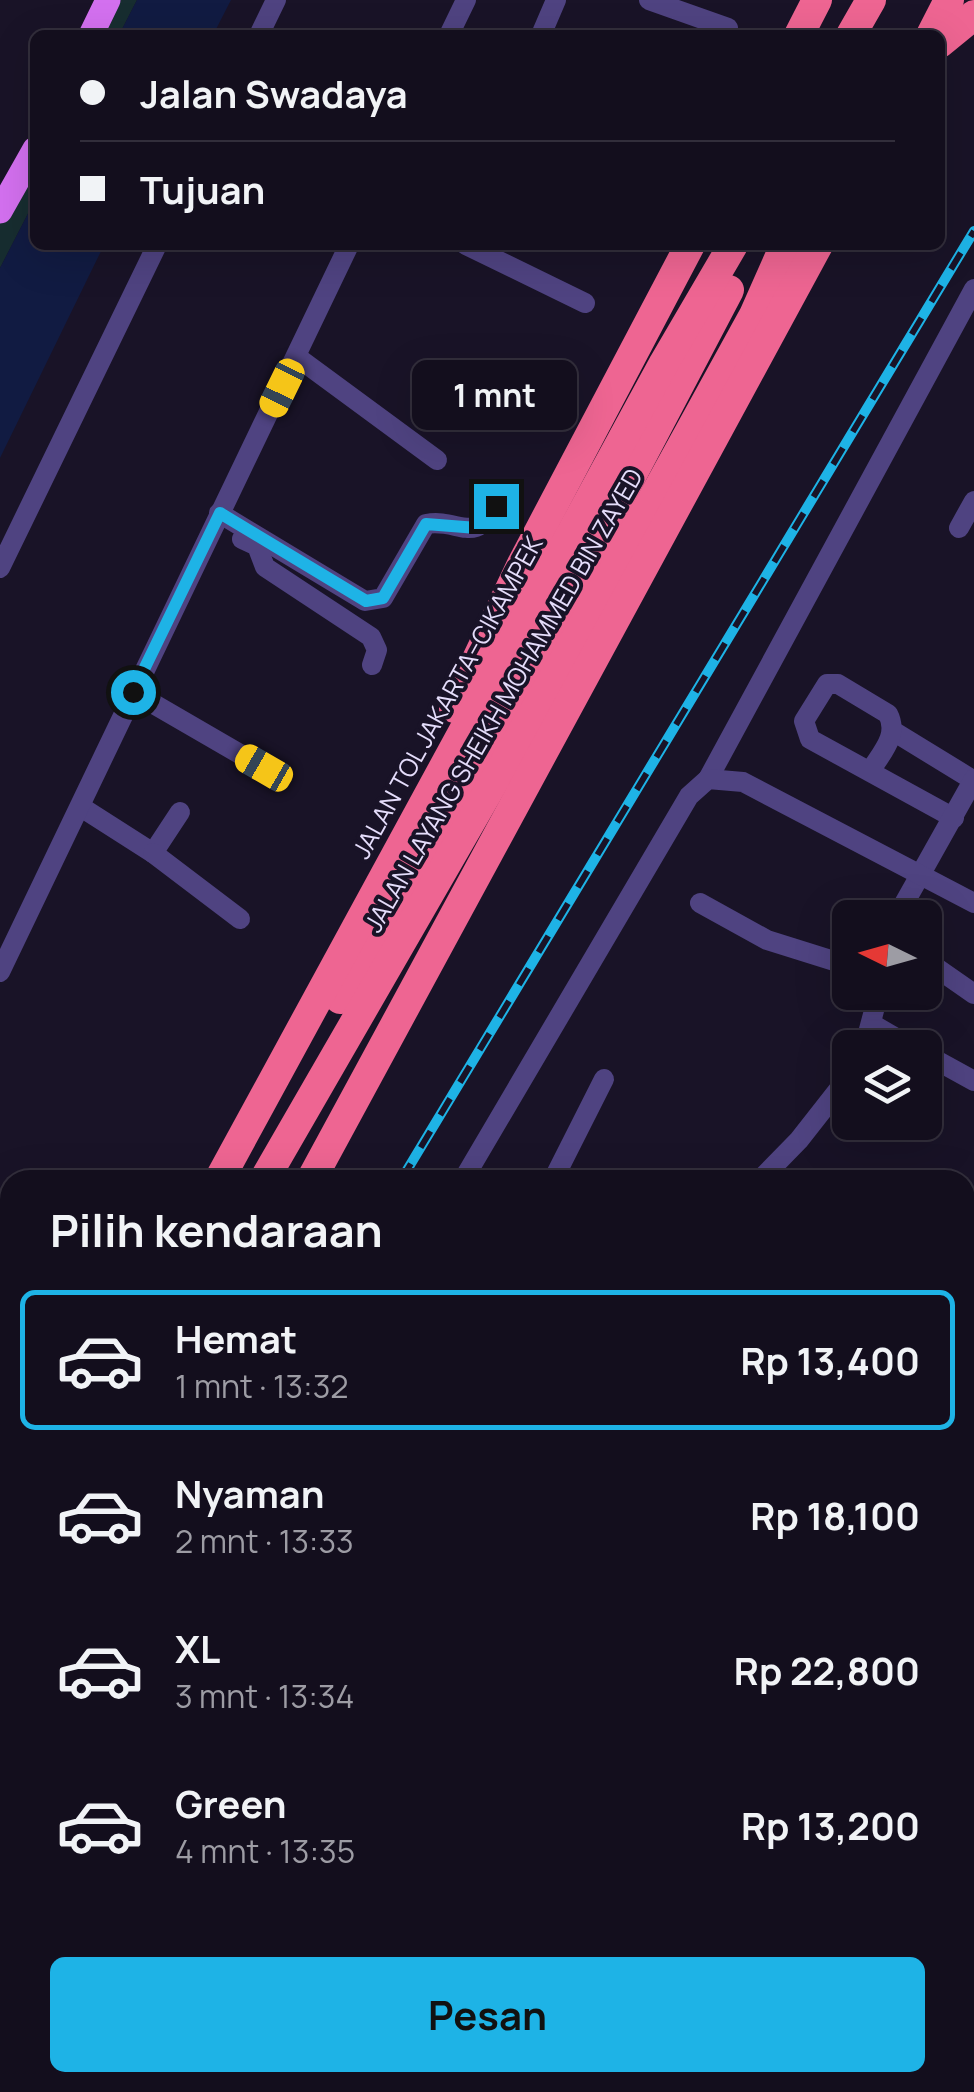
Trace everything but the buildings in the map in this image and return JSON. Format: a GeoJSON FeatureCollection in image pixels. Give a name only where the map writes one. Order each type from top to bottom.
{"type":"FeatureCollection","features":[{"type":"Feature","properties":{"kind":"highway"},"geometry":{"type":"LineString","coordinates":[[802,30],[817,0]]}},
{"type":"Feature","properties":{"kind":"highway"},"geometry":{"type":"LineString","coordinates":[[842,30],[854,0]]}},
{"type":"Feature","properties":{"kind":"highway"},"geometry":{"type":"LineString","coordinates":[[854,30],[870,0]]}},
{"type":"Feature","properties":{"kind":"highway"},"geometry":{"type":"LineString","coordinates":[[875,30],[888,0]]}},
{"type":"Feature","properties":{"kind":"highway"},"geometry":{"type":"LineString","coordinates":[[934,30],[949,0]]}},
{"type":"Feature","properties":{"kind":"highway"},"geometry":{"type":"LineString","coordinates":[[945,39],[974,15]]}},
{"type":"Feature","properties":{"kind":"highway"},"geometry":{"type":"LineString","coordinates":[[336,965],[522,564],[687,250]]}},
{"type":"Feature","properties":{"kind":"highway","name":"JALAN TOL JAKARTA–CIKAMPEK"},"geometry":{"type":"LineString","coordinates":[[224,1170],[729,250]]}},
{"type":"Feature","properties":{"kind":"highway","name":"JALAN LAYANG SHEIKH MOHAMMED BIN ZAYED"},"geometry":{"type":"LineString","coordinates":[[244,1170],[594,549],[747,250]]}},
{"type":"Feature","properties":{"kind":"highway","name":"JALAN LAYANG SHEIKH MOHAMMED BIN ZAYED"},"geometry":{"type":"LineString","coordinates":[[270,1170],[564,660],[754,315],[784,250]]}},
{"type":"Feature","properties":{"kind":"highway"},"geometry":{"type":"LineString","coordinates":[[315,1170],[815,250]]}},
{"type":"Feature","properties":{"kind":"main road"},"geometry":{"type":"LineString","coordinates":[[93,30],[108,0]]}},
{"type":"Feature","properties":{"kind":"main road"},"geometry":{"type":"LineString","coordinates":[[0,211],[30,158]]}},
{"type":"Feature","properties":{"kind":"street"},"geometry":{"type":"LineString","coordinates":[[261,30],[276,0]]}},
{"type":"Feature","properties":{"kind":"street"},"geometry":{"type":"LineString","coordinates":[[451,30],[466,0]]}},
{"type":"Feature","properties":{"kind":"street"},"geometry":{"type":"LineString","coordinates":[[543,30],[556,0]]}},
{"type":"Feature","properties":{"kind":"street"},"geometry":{"type":"LineString","coordinates":[[650,0],[728,28]]}},
{"type":"Feature","properties":{"kind":"street"},"geometry":{"type":"LineString","coordinates":[[0,568],[155,250]]}},
{"type":"Feature","properties":{"kind":"street"},"geometry":{"type":"LineString","coordinates":[[0,972],[347,250]]}},
{"type":"Feature","properties":{"kind":"street"},"geometry":{"type":"LineString","coordinates":[[476,250],[585,303]]}},
{"type":"Feature","properties":{"kind":"street"},"geometry":{"type":"LineString","coordinates":[[469,1170],[688,796],[708,779],[974,289]]}},
{"type":"Feature","properties":{"kind":"street"},"geometry":{"type":"LineString","coordinates":[[297,356],[437,460]]}},
{"type":"Feature","properties":{"kind":"street"},"geometry":{"type":"LineString","coordinates":[[960,528],[974,501]]}},
{"type":"Feature","properties":{"kind":"street"},"geometry":{"type":"LineString","coordinates":[[216,519],[366,601],[375,602],[383,598],[426,524],[477,528],[496,506]]}},
{"type":"Feature","properties":{"kind":"street"},"geometry":{"type":"LineString","coordinates":[[216,519],[257,546],[265,568],[370,636],[377,650],[372,665]]}},
{"type":"Feature","properties":{"kind":"street"},"geometry":{"type":"LineString","coordinates":[[905,900],[917,874],[954,818],[974,780],[893,732],[888,714],[838,684],[820,688],[806,714],[804,730],[810,739],[954,818]]}},
{"type":"Feature","properties":{"kind":"street"},"geometry":{"type":"LineString","coordinates":[[133,692],[264,768]]}},
{"type":"Feature","properties":{"kind":"street"},"geometry":{"type":"LineString","coordinates":[[871,770],[893,732]]}},
{"type":"Feature","properties":{"kind":"street"},"geometry":{"type":"LineString","coordinates":[[708,779],[743,782],[974,903]]}},
{"type":"Feature","properties":{"kind":"street"},"geometry":{"type":"LineString","coordinates":[[81,807],[153,852],[240,920]]}},
{"type":"Feature","properties":{"kind":"street"},"geometry":{"type":"LineString","coordinates":[[153,852],[180,812]]}},
{"type":"Feature","properties":{"kind":"street"},"geometry":{"type":"LineString","coordinates":[[700,903],[767,940],[832,960]]}},
{"type":"Feature","properties":{"kind":"street"},"geometry":{"type":"LineString","coordinates":[[942,972],[974,994]]}},
{"type":"Feature","properties":{"kind":"street"},"geometry":{"type":"LineString","coordinates":[[870,1030],[875,1010]]}},
{"type":"Feature","properties":{"kind":"street"},"geometry":{"type":"LineString","coordinates":[[872,1024],[882,1030]]}},
{"type":"Feature","properties":{"kind":"street"},"geometry":{"type":"LineString","coordinates":[[942,1063],[974,1081]]}},
{"type":"Feature","properties":{"kind":"street"},"geometry":{"type":"LineString","coordinates":[[558,1170],[604,1079]]}},
{"type":"Feature","properties":{"kind":"street"},"geometry":{"type":"LineString","coordinates":[[770,1170],[832,1098]]}},
{"type":"Feature","properties":{"kind":"green space"},"geometry":{"type":"Polygon","coordinates":[[[107,0],[137,0],[122,30],[93,30],[107,0]]]}},
{"type":"Feature","properties":{"kind":"green space"},"geometry":{"type":"Polygon","coordinates":[[[30,158],[30,210],[0,268],[0,211],[30,158]]]}},
{"type":"Feature","properties":{"kind":"water"},"geometry":{"type":"Polygon","coordinates":[[[137,0],[231,0],[216,30],[122,30],[137,0]]]}},
{"type":"Feature","properties":{"kind":"water"},"geometry":{"type":"Polygon","coordinates":[[[30,210],[30,250],[102,250],[0,458],[0,268],[30,210]]]}},
{"type":"Feature","properties":{"kind":"railway"},"geometry":{"type":"LineString","coordinates":[[407,1170],[974,231]]}},
{"type":"Feature","properties":{"kind":"route"},"geometry":{"type":"LineString","coordinates":[[133,692],[220,513],[366,601],[375,602],[383,598],[426,524],[477,528],[488,521],[496,506]]}}]}
